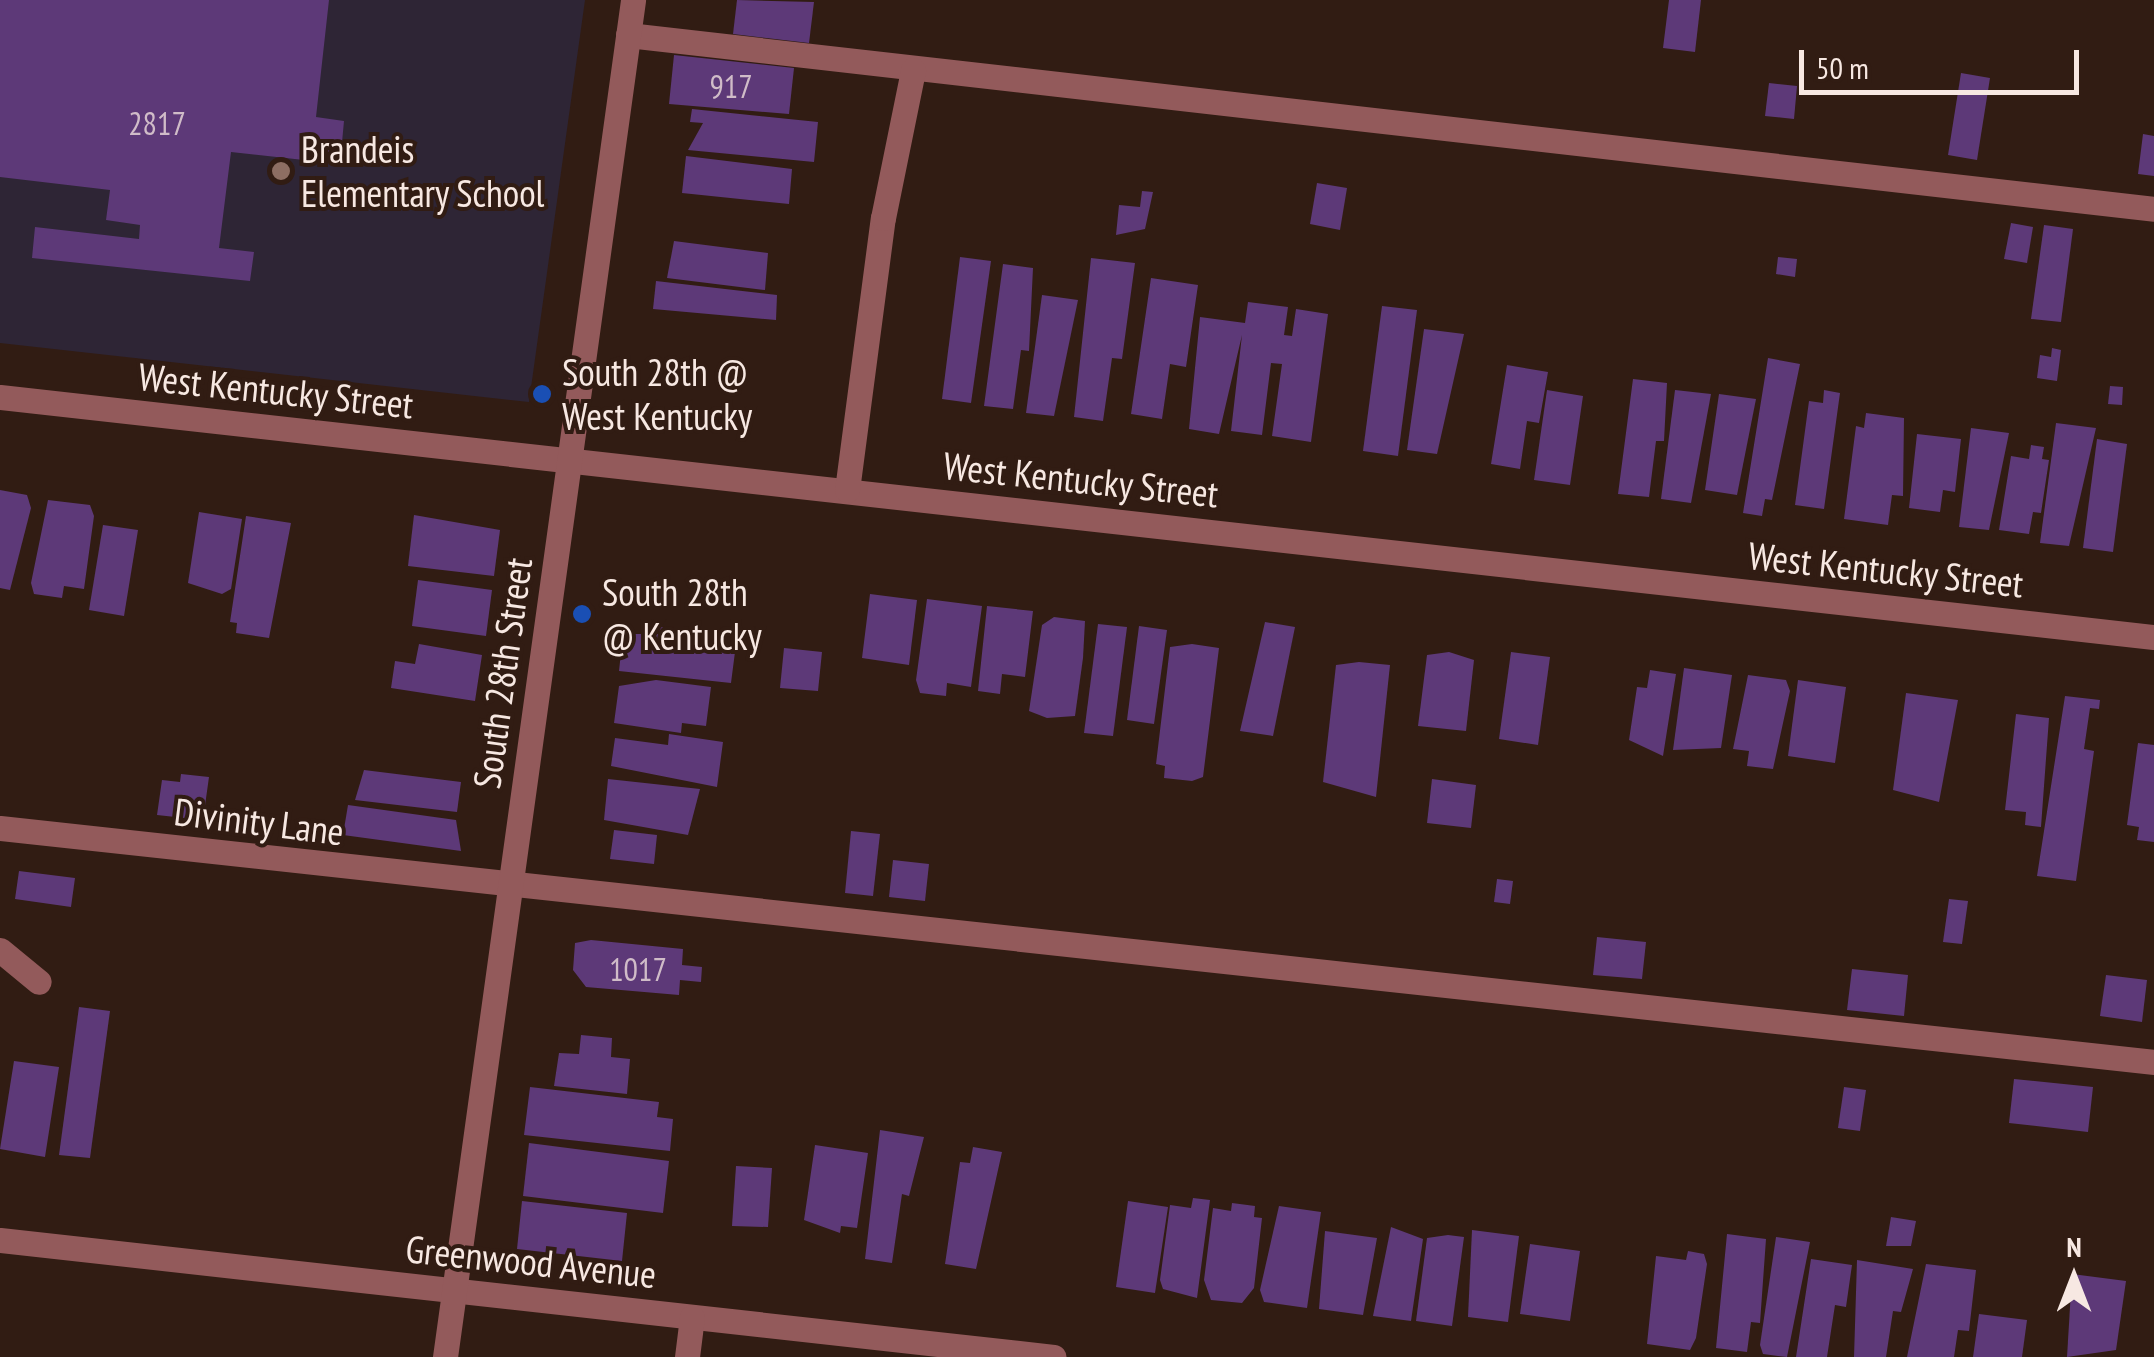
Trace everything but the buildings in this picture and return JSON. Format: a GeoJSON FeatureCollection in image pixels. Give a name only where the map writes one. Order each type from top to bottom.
{"type":"FeatureCollection","features":[{"type":"Feature","properties":{"kind":"street","name":"South 28th Street"},"geometry":{"type":"LineString","coordinates":[[446,1357],[633,0]]}},
{"type":"Feature","properties":{"kind":"street"},"geometry":{"type":"LineString","coordinates":[[628,35],[2154,209]]}},
{"type":"Feature","properties":{"kind":"street"},"geometry":{"type":"LineString","coordinates":[[847,490],[883,218],[913,70]]}},
{"type":"Feature","properties":{"kind":"street","name":"West Kentucky Street"},"geometry":{"type":"LineString","coordinates":[[0,398],[2154,637]]}},
{"type":"Feature","properties":{"kind":"street","name":"Divinity Lane"},"geometry":{"type":"LineString","coordinates":[[0,828],[510,888],[2154,1062]]}},
{"type":"Feature","properties":{"kind":"street"},"geometry":{"type":"LineString","coordinates":[[0,950],[39,982]]}},
{"type":"Feature","properties":{"kind":"street","name":"Greenwood Avenue"},"geometry":{"type":"LineString","coordinates":[[0,1240],[1054,1357]]}},
{"type":"Feature","properties":{"kind":"street"},"geometry":{"type":"LineString","coordinates":[[688,1357],[692,1316]]}},
{"type":"Feature","properties":{"kind":"shaded area","name":"Brandeis Elementary School"},"geometry":{"type":"Polygon","coordinates":[[[0,0],[585,0],[529,402],[0,343],[0,0]]]}},
{"type":"Feature","properties":{"kind":"place","name":"Brandeis Elementary School"},"geometry":{"type":"Point","coordinates":[281,171]}},
{"type":"Feature","properties":{"kind":"place","name":"South 28th @ West Kentucky"},"geometry":{"type":"Point","coordinates":[542,394]}},
{"type":"Feature","properties":{"kind":"place","name":"South 28th @ Kentucky"},"geometry":{"type":"Point","coordinates":[582,614]}}]}
